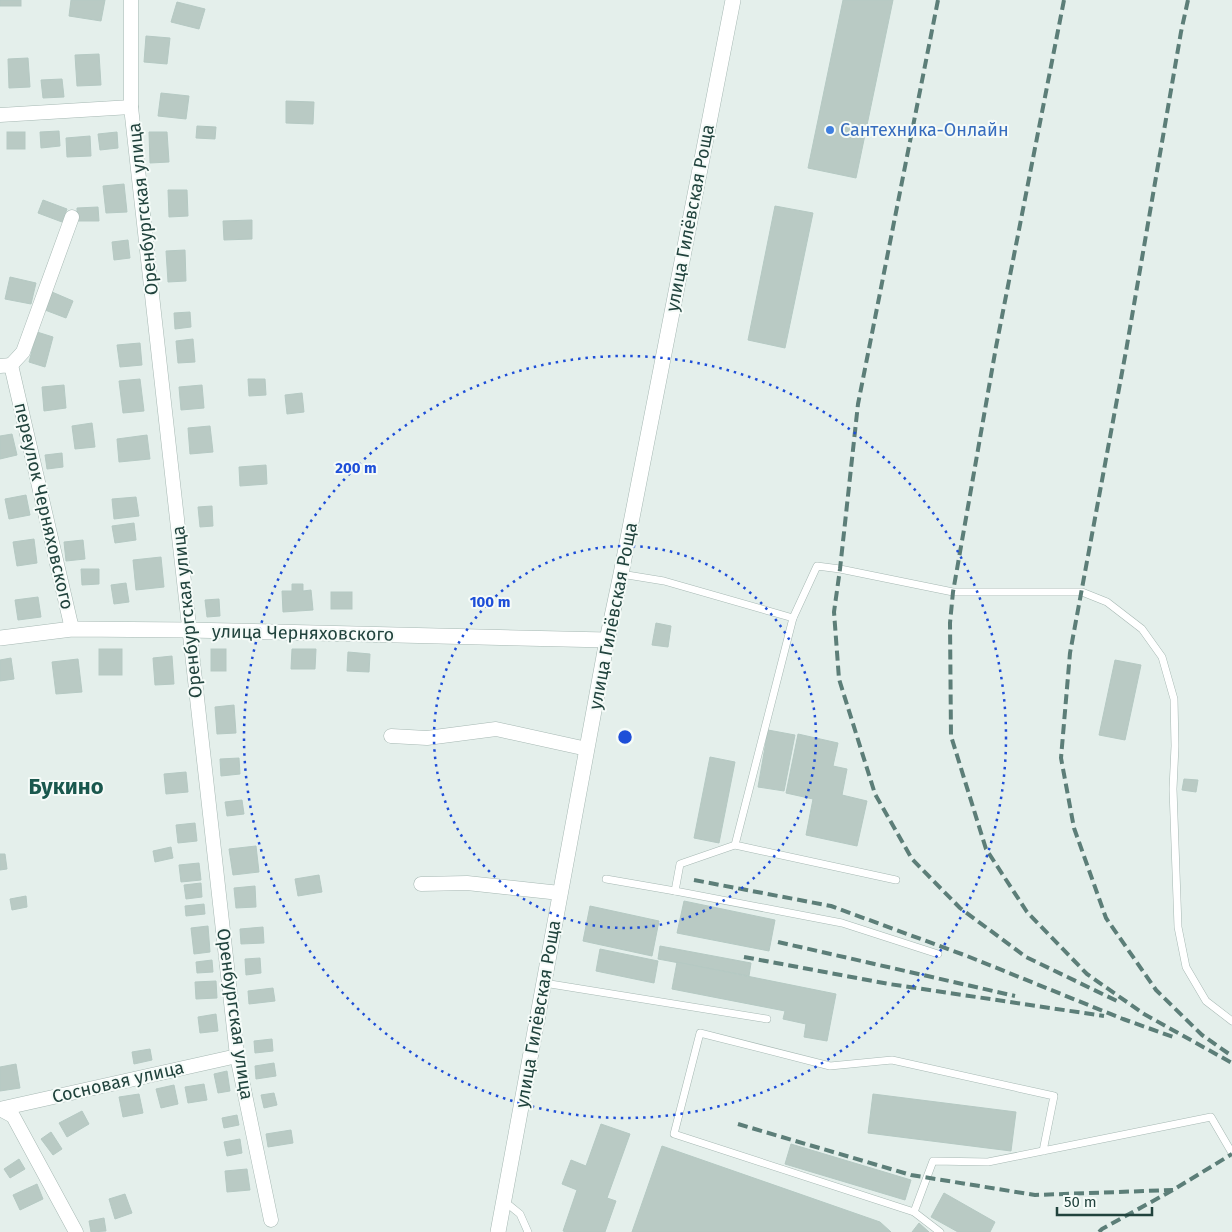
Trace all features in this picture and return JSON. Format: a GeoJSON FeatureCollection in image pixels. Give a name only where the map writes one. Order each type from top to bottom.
{"type":"FeatureCollection","features":[{"type":"Feature","properties":{"kind":"street","name":"Оренбургская улица"},"geometry":{"type":"LineString","coordinates":[[130,0],[131,107],[237,1056],[271,1220]]}},
{"type":"Feature","properties":{"kind":"street","name":"улица Гилёвская Роща"},"geometry":{"type":"LineString","coordinates":[[498,1232],[607,640],[733,0]]}},
{"type":"Feature","properties":{"kind":"street"},"geometry":{"type":"LineString","coordinates":[[0,115],[131,107]]}},
{"type":"Feature","properties":{"kind":"street"},"geometry":{"type":"LineString","coordinates":[[6,366],[23,352],[72,217]]}},
{"type":"Feature","properties":{"kind":"street","name":"переулок Черняховского"},"geometry":{"type":"LineString","coordinates":[[6,366],[72,629]]}},
{"type":"Feature","properties":{"kind":"street","name":"улица Черняховского"},"geometry":{"type":"LineString","coordinates":[[0,638],[72,629],[607,640]]}},
{"type":"Feature","properties":{"kind":"street"},"geometry":{"type":"LineString","coordinates":[[391,736],[427,738],[496,729],[587,749]]}},
{"type":"Feature","properties":{"kind":"street"},"geometry":{"type":"LineString","coordinates":[[420,884],[467,883],[560,893]]}},
{"type":"Feature","properties":{"kind":"street","name":"Сосновая улица"},"geometry":{"type":"LineString","coordinates":[[0,1109],[237,1056]]}},
{"type":"Feature","properties":{"kind":"street"},"geometry":{"type":"LineString","coordinates":[[0,1109],[14,1116],[76,1232]]}},
{"type":"Feature","properties":{"kind":"lane"},"geometry":{"type":"LineString","coordinates":[[736,845],[793,618],[817,566],[953,592],[1082,592],[1107,602],[1142,629],[1162,657],[1174,699],[1175,746],[1173,789],[1178,927],[1186,967],[1206,1001],[1232,1021]]}},
{"type":"Feature","properties":{"kind":"lane"},"geometry":{"type":"LineString","coordinates":[[621,574],[664,582],[793,618]]}},
{"type":"Feature","properties":{"kind":"lane"},"geometry":{"type":"LineString","coordinates":[[674,891],[680,864],[736,845],[896,880]]}},
{"type":"Feature","properties":{"kind":"lane"},"geometry":{"type":"LineString","coordinates":[[606,879],[842,923],[938,954]]}},
{"type":"Feature","properties":{"kind":"lane"},"geometry":{"type":"LineString","coordinates":[[544,983],[767,1019]]}},
{"type":"Feature","properties":{"kind":"lane"},"geometry":{"type":"LineString","coordinates":[[940,1232],[914,1212],[674,1134],[700,1033],[830,1066],[892,1060],[1054,1096],[1043,1151]]}},
{"type":"Feature","properties":{"kind":"lane"},"geometry":{"type":"LineString","coordinates":[[914,1212],[933,1161],[988,1162],[1211,1117],[1232,1153]]}},
{"type":"Feature","properties":{"kind":"lane"},"geometry":{"type":"LineString","coordinates":[[503,1201],[520,1214],[528,1232]]}},
{"type":"Feature","properties":{"kind":"building"},"geometry":{"type":"Polygon","coordinates":[[[0,0],[21,0],[21,6],[0,6],[0,0]]]}},
{"type":"Feature","properties":{"kind":"building"},"geometry":{"type":"Polygon","coordinates":[[[71,0],[105,0],[101,21],[69,16],[71,0]]]}},
{"type":"Feature","properties":{"kind":"building"},"geometry":{"type":"Polygon","coordinates":[[[843,0],[893,0],[856,178],[808,168],[843,0]]]}},
{"type":"Feature","properties":{"kind":"building"},"geometry":{"type":"Polygon","coordinates":[[[177,2],[205,9],[199,29],[171,22],[177,2]]]}},
{"type":"Feature","properties":{"kind":"building"},"geometry":{"type":"Polygon","coordinates":[[[146,36],[170,38],[167,64],[144,62],[146,36]]]}},
{"type":"Feature","properties":{"kind":"building"},"geometry":{"type":"Polygon","coordinates":[[[99,54],[101,85],[77,86],[75,55],[99,54]]]}},
{"type":"Feature","properties":{"kind":"building"},"geometry":{"type":"Polygon","coordinates":[[[28,58],[30,87],[9,88],[8,59],[28,58]]]}},
{"type":"Feature","properties":{"kind":"building"},"geometry":{"type":"Polygon","coordinates":[[[62,79],[64,97],[43,98],[41,80],[62,79]]]}},
{"type":"Feature","properties":{"kind":"building"},"geometry":{"type":"Polygon","coordinates":[[[161,93],[189,96],[186,119],[158,116],[161,93]]]}},
{"type":"Feature","properties":{"kind":"building"},"geometry":{"type":"Polygon","coordinates":[[[286,101],[314,102],[313,124],[286,123],[286,101]]]}},
{"type":"Feature","properties":{"kind":"building"},"geometry":{"type":"Polygon","coordinates":[[[197,126],[216,127],[215,139],[196,138],[197,126]]]}},
{"type":"Feature","properties":{"kind":"building"},"geometry":{"type":"Polygon","coordinates":[[[59,131],[60,146],[41,148],[40,132],[59,131]]]}},
{"type":"Feature","properties":{"kind":"building"},"geometry":{"type":"Polygon","coordinates":[[[7,132],[25,132],[25,149],[7,149],[7,132]]]}},
{"type":"Feature","properties":{"kind":"building"},"geometry":{"type":"Polygon","coordinates":[[[117,132],[118,148],[100,150],[98,134],[117,132]]]}},
{"type":"Feature","properties":{"kind":"building"},"geometry":{"type":"Polygon","coordinates":[[[149,132],[167,132],[169,162],[150,163],[149,132]]]}},
{"type":"Feature","properties":{"kind":"building"},"geometry":{"type":"Polygon","coordinates":[[[90,136],[91,156],[67,157],[66,138],[90,136]]]}},
{"type":"Feature","properties":{"kind":"building"},"geometry":{"type":"Polygon","coordinates":[[[124,184],[127,212],[106,213],[103,186],[124,184]]]}},
{"type":"Feature","properties":{"kind":"building"},"geometry":{"type":"Polygon","coordinates":[[[168,190],[187,190],[188,216],[169,217],[168,190]]]}},
{"type":"Feature","properties":{"kind":"building"},"geometry":{"type":"Polygon","coordinates":[[[43,200],[67,209],[62,222],[38,213],[43,200]]]}},
{"type":"Feature","properties":{"kind":"building"},"geometry":{"type":"Polygon","coordinates":[[[775,206],[813,213],[785,348],[748,340],[775,206]]]}},
{"type":"Feature","properties":{"kind":"building"},"geometry":{"type":"Polygon","coordinates":[[[98,207],[99,221],[77,221],[77,208],[98,207]]]}},
{"type":"Feature","properties":{"kind":"building"},"geometry":{"type":"Polygon","coordinates":[[[252,220],[252,239],[224,240],[223,221],[252,220]]]}},
{"type":"Feature","properties":{"kind":"building"},"geometry":{"type":"Polygon","coordinates":[[[128,240],[130,258],[114,260],[112,242],[128,240]]]}},
{"type":"Feature","properties":{"kind":"building"},"geometry":{"type":"Polygon","coordinates":[[[185,250],[186,281],[168,282],[166,251],[185,250]]]}},
{"type":"Feature","properties":{"kind":"building"},"geometry":{"type":"Polygon","coordinates":[[[10,277],[36,283],[31,304],[5,299],[10,277]]]}},
{"type":"Feature","properties":{"kind":"building"},"geometry":{"type":"Polygon","coordinates":[[[52,292],[73,301],[66,318],[45,310],[52,292]]]}},
{"type":"Feature","properties":{"kind":"building"},"geometry":{"type":"Polygon","coordinates":[[[190,312],[191,327],[175,329],[174,313],[190,312]]]}},
{"type":"Feature","properties":{"kind":"building"},"geometry":{"type":"Polygon","coordinates":[[[37,332],[53,337],[45,367],[29,362],[37,332]]]}},
{"type":"Feature","properties":{"kind":"building"},"geometry":{"type":"Polygon","coordinates":[[[193,339],[195,362],[178,363],[176,341],[193,339]]]}},
{"type":"Feature","properties":{"kind":"building"},"geometry":{"type":"Polygon","coordinates":[[[140,343],[142,365],[120,367],[117,345],[140,343]]]}},
{"type":"Feature","properties":{"kind":"building"},"geometry":{"type":"Polygon","coordinates":[[[140,379],[144,411],[123,413],[119,381],[140,379]]]}},
{"type":"Feature","properties":{"kind":"building"},"geometry":{"type":"Polygon","coordinates":[[[248,379],[265,379],[266,395],[249,396],[248,379]]]}},
{"type":"Feature","properties":{"kind":"building"},"geometry":{"type":"Polygon","coordinates":[[[64,385],[66,408],[44,411],[42,387],[64,385]]]}},
{"type":"Feature","properties":{"kind":"building"},"geometry":{"type":"Polygon","coordinates":[[[202,385],[204,408],[181,410],[179,387],[202,385]]]}},
{"type":"Feature","properties":{"kind":"building"},"geometry":{"type":"Polygon","coordinates":[[[302,393],[304,412],[287,414],[285,395],[302,393]]]}},
{"type":"Feature","properties":{"kind":"building"},"geometry":{"type":"Polygon","coordinates":[[[92,423],[95,447],[75,449],[72,426],[92,423]]]}},
{"type":"Feature","properties":{"kind":"building"},"geometry":{"type":"Polygon","coordinates":[[[210,426],[213,452],[190,454],[188,428],[210,426]]]}},
{"type":"Feature","properties":{"kind":"building"},"geometry":{"type":"Polygon","coordinates":[[[12,434],[17,455],[0,459],[0,436],[12,434]]]}},
{"type":"Feature","properties":{"kind":"building"},"geometry":{"type":"Polygon","coordinates":[[[147,435],[150,459],[119,462],[117,439],[147,435]]]}},
{"type":"Feature","properties":{"kind":"building"},"geometry":{"type":"Polygon","coordinates":[[[62,453],[63,467],[47,469],[45,455],[62,453]]]}},
{"type":"Feature","properties":{"kind":"building"},"geometry":{"type":"Polygon","coordinates":[[[266,465],[267,484],[240,486],[239,467],[266,465]]]}},
{"type":"Feature","properties":{"kind":"building"},"geometry":{"type":"Polygon","coordinates":[[[26,495],[30,515],[9,519],[5,499],[26,495]]]}},
{"type":"Feature","properties":{"kind":"building"},"geometry":{"type":"Polygon","coordinates":[[[136,497],[139,516],[114,519],[112,499],[136,497]]]}},
{"type":"Feature","properties":{"kind":"building"},"geometry":{"type":"Polygon","coordinates":[[[212,506],[213,526],[200,527],[198,507],[212,506]]]}},
{"type":"Feature","properties":{"kind":"building"},"geometry":{"type":"Polygon","coordinates":[[[134,523],[136,540],[115,543],[112,526],[134,523]]]}},
{"type":"Feature","properties":{"kind":"building"},"geometry":{"type":"Polygon","coordinates":[[[34,539],[37,563],[17,566],[13,542],[34,539]]]}},
{"type":"Feature","properties":{"kind":"building"},"geometry":{"type":"Polygon","coordinates":[[[83,540],[85,559],[66,561],[64,542],[83,540]]]}},
{"type":"Feature","properties":{"kind":"building"},"geometry":{"type":"Polygon","coordinates":[[[161,557],[164,587],[136,590],[133,560],[161,557]]]}},
{"type":"Feature","properties":{"kind":"building"},"geometry":{"type":"Polygon","coordinates":[[[81,569],[99,569],[99,584],[82,585],[81,569]]]}},
{"type":"Feature","properties":{"kind":"building"},"geometry":{"type":"Polygon","coordinates":[[[126,583],[129,602],[114,604],[111,585],[126,583]]]}},
{"type":"Feature","properties":{"kind":"building"},"geometry":{"type":"Polygon","coordinates":[[[292,584],[303,584],[303,591],[311,590],[313,610],[283,612],[282,591],[292,591],[292,584]]]}},
{"type":"Feature","properties":{"kind":"building"},"geometry":{"type":"Polygon","coordinates":[[[331,592],[352,592],[352,609],[331,609],[331,592]]]}},
{"type":"Feature","properties":{"kind":"building"},"geometry":{"type":"Polygon","coordinates":[[[38,597],[41,617],[18,620],[15,600],[38,597]]]}},
{"type":"Feature","properties":{"kind":"building"},"geometry":{"type":"Polygon","coordinates":[[[219,599],[220,616],[207,617],[205,600],[219,599]]]}},
{"type":"Feature","properties":{"kind":"building"},"geometry":{"type":"Polygon","coordinates":[[[656,623],[671,626],[668,647],[652,645],[656,623]]]}},
{"type":"Feature","properties":{"kind":"building"},"geometry":{"type":"Polygon","coordinates":[[[99,649],[122,649],[122,675],[99,675],[99,649]]]}},
{"type":"Feature","properties":{"kind":"building"},"geometry":{"type":"Polygon","coordinates":[[[211,649],[226,649],[226,671],[211,671],[211,649]]]}},
{"type":"Feature","properties":{"kind":"building"},"geometry":{"type":"Polygon","coordinates":[[[292,649],[316,649],[315,669],[291,669],[292,649]]]}},
{"type":"Feature","properties":{"kind":"building"},"geometry":{"type":"Polygon","coordinates":[[[348,652],[370,654],[369,672],[347,671],[348,652]]]}},
{"type":"Feature","properties":{"kind":"building"},"geometry":{"type":"Polygon","coordinates":[[[172,656],[174,684],[155,685],[153,658],[172,656]]]}},
{"type":"Feature","properties":{"kind":"building"},"geometry":{"type":"Polygon","coordinates":[[[11,658],[14,679],[0,681],[0,660],[11,658]]]}},
{"type":"Feature","properties":{"kind":"building"},"geometry":{"type":"Polygon","coordinates":[[[78,659],[82,692],[56,694],[52,662],[78,659]]]}},
{"type":"Feature","properties":{"kind":"building"},"geometry":{"type":"Polygon","coordinates":[[[1115,660],[1141,665],[1125,740],[1099,735],[1115,660]]]}},
{"type":"Feature","properties":{"kind":"building"},"geometry":{"type":"Polygon","coordinates":[[[234,705],[236,733],[217,734],[215,707],[234,705]]]}},
{"type":"Feature","properties":{"kind":"building"},"geometry":{"type":"Polygon","coordinates":[[[768,730],[795,735],[784,791],[758,787],[768,730]]]}},
{"type":"Feature","properties":{"kind":"building"},"geometry":{"type":"Polygon","coordinates":[[[798,734],[838,743],[833,766],[847,769],[842,795],[867,801],[857,846],[806,835],[813,799],[786,793],[798,734]]]}},
{"type":"Feature","properties":{"kind":"building"},"geometry":{"type":"Polygon","coordinates":[[[710,757],[735,762],[719,843],[694,838],[710,757]]]}},
{"type":"Feature","properties":{"kind":"building"},"geometry":{"type":"Polygon","coordinates":[[[239,758],[240,774],[221,776],[220,759],[239,758]]]}},
{"type":"Feature","properties":{"kind":"building"},"geometry":{"type":"Polygon","coordinates":[[[186,772],[188,792],[166,794],[164,774],[186,772]]]}},
{"type":"Feature","properties":{"kind":"building"},"geometry":{"type":"Polygon","coordinates":[[[1184,779],[1198,780],[1196,792],[1182,790],[1184,779]]]}},
{"type":"Feature","properties":{"kind":"building"},"geometry":{"type":"Polygon","coordinates":[[[242,800],[244,814],[227,816],[225,802],[242,800]]]}},
{"type":"Feature","properties":{"kind":"building"},"geometry":{"type":"Polygon","coordinates":[[[195,823],[197,841],[178,843],[176,825],[195,823]]]}},
{"type":"Feature","properties":{"kind":"building"},"geometry":{"type":"Polygon","coordinates":[[[256,846],[259,872],[233,875],[229,849],[256,846]]]}},
{"type":"Feature","properties":{"kind":"building"},"geometry":{"type":"Polygon","coordinates":[[[171,847],[173,858],[155,862],[153,851],[171,847]]]}},
{"type":"Feature","properties":{"kind":"building"},"geometry":{"type":"Polygon","coordinates":[[[0,854],[5,854],[7,869],[0,870],[0,854]]]}},
{"type":"Feature","properties":{"kind":"building"},"geometry":{"type":"Polygon","coordinates":[[[199,863],[201,880],[181,882],[179,865],[199,863]]]}},
{"type":"Feature","properties":{"kind":"building"},"geometry":{"type":"Polygon","coordinates":[[[319,875],[322,892],[298,896],[295,879],[319,875]]]}},
{"type":"Feature","properties":{"kind":"building"},"geometry":{"type":"Polygon","coordinates":[[[201,883],[202,897],[186,899],[184,885],[201,883]]]}},
{"type":"Feature","properties":{"kind":"building"},"geometry":{"type":"Polygon","coordinates":[[[255,886],[256,907],[236,908],[234,888],[255,886]]]}},
{"type":"Feature","properties":{"kind":"building"},"geometry":{"type":"Polygon","coordinates":[[[26,896],[27,907],[12,910],[10,899],[26,896]]]}},
{"type":"Feature","properties":{"kind":"building"},"geometry":{"type":"Polygon","coordinates":[[[684,901],[775,920],[769,951],[677,933],[684,901]]]}},
{"type":"Feature","properties":{"kind":"building"},"geometry":{"type":"Polygon","coordinates":[[[204,904],[205,914],[186,916],[185,906],[204,904]]]}},
{"type":"Feature","properties":{"kind":"building"},"geometry":{"type":"Polygon","coordinates":[[[590,906],[659,921],[652,956],[583,941],[590,906]]]}},
{"type":"Feature","properties":{"kind":"building"},"geometry":{"type":"Polygon","coordinates":[[[208,926],[210,952],[194,954],[191,928],[208,926]]]}},
{"type":"Feature","properties":{"kind":"building"},"geometry":{"type":"Polygon","coordinates":[[[263,927],[264,943],[241,944],[240,929],[263,927]]]}},
{"type":"Feature","properties":{"kind":"building"},"geometry":{"type":"Polygon","coordinates":[[[660,946],[751,963],[749,976],[658,959],[660,946]]]}},
{"type":"Feature","properties":{"kind":"building"},"geometry":{"type":"Polygon","coordinates":[[[600,949],[658,961],[654,983],[596,971],[600,949]]]}},
{"type":"Feature","properties":{"kind":"building"},"geometry":{"type":"Polygon","coordinates":[[[260,958],[261,973],[246,975],[245,959],[260,958]]]}},
{"type":"Feature","properties":{"kind":"building"},"geometry":{"type":"Polygon","coordinates":[[[212,960],[213,972],[197,973],[196,962],[212,960]]]}},
{"type":"Feature","properties":{"kind":"building"},"geometry":{"type":"Polygon","coordinates":[[[677,962],[836,994],[827,1041],[804,1037],[806,1024],[783,1019],[785,1011],[672,989],[677,962]]]}},
{"type":"Feature","properties":{"kind":"building"},"geometry":{"type":"Polygon","coordinates":[[[216,981],[217,998],[196,999],[195,982],[216,981]]]}},
{"type":"Feature","properties":{"kind":"building"},"geometry":{"type":"Polygon","coordinates":[[[273,988],[275,1001],[249,1004],[248,991],[273,988]]]}},
{"type":"Feature","properties":{"kind":"building"},"geometry":{"type":"Polygon","coordinates":[[[216,1014],[218,1031],[200,1033],[198,1017],[216,1014]]]}},
{"type":"Feature","properties":{"kind":"building"},"geometry":{"type":"Polygon","coordinates":[[[272,1039],[273,1051],[255,1053],[254,1041],[272,1039]]]}},
{"type":"Feature","properties":{"kind":"building"},"geometry":{"type":"Polygon","coordinates":[[[150,1049],[152,1060],[134,1064],[132,1052],[150,1049]]]}},
{"type":"Feature","properties":{"kind":"building"},"geometry":{"type":"Polygon","coordinates":[[[274,1063],[276,1076],[256,1079],[255,1066],[274,1063]]]}},
{"type":"Feature","properties":{"kind":"building"},"geometry":{"type":"Polygon","coordinates":[[[16,1064],[20,1088],[0,1091],[0,1067],[16,1064]]]}},
{"type":"Feature","properties":{"kind":"building"},"geometry":{"type":"Polygon","coordinates":[[[227,1071],[230,1091],[218,1093],[214,1074],[227,1071]]]}},
{"type":"Feature","properties":{"kind":"building"},"geometry":{"type":"Polygon","coordinates":[[[204,1084],[207,1100],[188,1103],[185,1087],[204,1084]]]}},
{"type":"Feature","properties":{"kind":"building"},"geometry":{"type":"Polygon","coordinates":[[[174,1085],[178,1104],[161,1108],[156,1089],[174,1085]]]}},
{"type":"Feature","properties":{"kind":"building"},"geometry":{"type":"Polygon","coordinates":[[[274,1093],[277,1105],[264,1108],[261,1095],[274,1093]]]}},
{"type":"Feature","properties":{"kind":"building"},"geometry":{"type":"Polygon","coordinates":[[[139,1094],[143,1113],[123,1117],[119,1097],[139,1094]]]}},
{"type":"Feature","properties":{"kind":"building"},"geometry":{"type":"Polygon","coordinates":[[[873,1094],[1016,1112],[1011,1151],[868,1133],[873,1094]]]}},
{"type":"Feature","properties":{"kind":"building"},"geometry":{"type":"Polygon","coordinates":[[[82,1111],[89,1124],[67,1137],[59,1123],[82,1111]]]}},
{"type":"Feature","properties":{"kind":"building"},"geometry":{"type":"Polygon","coordinates":[[[237,1115],[239,1125],[224,1128],[222,1118],[237,1115]]]}},
{"type":"Feature","properties":{"kind":"building"},"geometry":{"type":"Polygon","coordinates":[[[601,1124],[630,1134],[607,1198],[616,1201],[605,1232],[563,1231],[577,1190],[562,1184],[571,1160],[586,1166],[601,1124]]]}},
{"type":"Feature","properties":{"kind":"building"},"geometry":{"type":"Polygon","coordinates":[[[291,1130],[293,1143],[268,1147],[266,1134],[291,1130]]]}},
{"type":"Feature","properties":{"kind":"building"},"geometry":{"type":"Polygon","coordinates":[[[51,1132],[62,1149],[53,1155],[41,1139],[51,1132]]]}},
{"type":"Feature","properties":{"kind":"building"},"geometry":{"type":"Polygon","coordinates":[[[240,1139],[242,1153],[227,1156],[224,1142],[240,1139]]]}},
{"type":"Feature","properties":{"kind":"building"},"geometry":{"type":"Polygon","coordinates":[[[791,1144],[911,1180],[905,1200],[785,1164],[791,1144]]]}},
{"type":"Feature","properties":{"kind":"building"},"geometry":{"type":"Polygon","coordinates":[[[662,1146],[880,1222],[891,1232],[632,1232],[662,1146]]]}},
{"type":"Feature","properties":{"kind":"building"},"geometry":{"type":"Polygon","coordinates":[[[19,1159],[25,1169],[10,1178],[4,1169],[19,1159]]]}},
{"type":"Feature","properties":{"kind":"building"},"geometry":{"type":"Polygon","coordinates":[[[247,1169],[250,1190],[227,1192],[225,1171],[247,1169]]]}},
{"type":"Feature","properties":{"kind":"building"},"geometry":{"type":"Polygon","coordinates":[[[37,1184],[43,1199],[20,1210],[13,1195],[37,1184]]]}},
{"type":"Feature","properties":{"kind":"building"},"geometry":{"type":"Polygon","coordinates":[[[944,1193],[995,1222],[990,1232],[958,1232],[931,1217],[944,1193]]]}},
{"type":"Feature","properties":{"kind":"building"},"geometry":{"type":"Polygon","coordinates":[[[125,1194],[132,1213],[115,1219],[109,1199],[125,1194]]]}},
{"type":"Feature","properties":{"kind":"building"},"geometry":{"type":"Polygon","coordinates":[[[104,1218],[106,1231],[91,1232],[89,1221],[104,1218]]]}},
{"type":"Feature","properties":{"kind":"building"},"geometry":{"type":"Polygon","coordinates":[[[919,1223],[929,1232],[912,1232],[919,1223]]]}},
{"type":"Feature","properties":{"kind":"railway"},"geometry":{"type":"LineString","coordinates":[[938,0],[858,404],[834,612],[839,679],[875,794],[912,859],[960,908],[1026,957],[1117,1001]]}},
{"type":"Feature","properties":{"kind":"railway"},"geometry":{"type":"LineString","coordinates":[[1064,0],[996,347],[953,592],[950,623],[951,736],[986,849],[1027,912],[1087,974],[1144,1014],[1232,1063]]}},
{"type":"Feature","properties":{"kind":"railway"},"geometry":{"type":"LineString","coordinates":[[1188,0],[1070,653],[1061,758],[1074,828],[1106,918],[1156,990],[1202,1035],[1232,1056]]}},
{"type":"Feature","properties":{"kind":"railway"},"geometry":{"type":"LineString","coordinates":[[694,880],[831,906],[967,956],[1123,1019],[1176,1038]]}},
{"type":"Feature","properties":{"kind":"railway"},"geometry":{"type":"LineString","coordinates":[[778,942],[1015,996]]}},
{"type":"Feature","properties":{"kind":"railway"},"geometry":{"type":"LineString","coordinates":[[744,957],[889,984],[1104,1016]]}},
{"type":"Feature","properties":{"kind":"railway"},"geometry":{"type":"LineString","coordinates":[[738,1124],[911,1175],[1035,1195],[1173,1190]]}},
{"type":"Feature","properties":{"kind":"railway"},"geometry":{"type":"LineString","coordinates":[[1099,1232],[1232,1154]]}},
{"type":"Feature","properties":{"kind":"place","name":"Сантехника-Онлайн"},"geometry":{"type":"Point","coordinates":[830,130]}},
{"type":"Feature","properties":{"kind":"district","name":"Букино"},"geometry":{"type":"Point","coordinates":[66,786]}}]}
